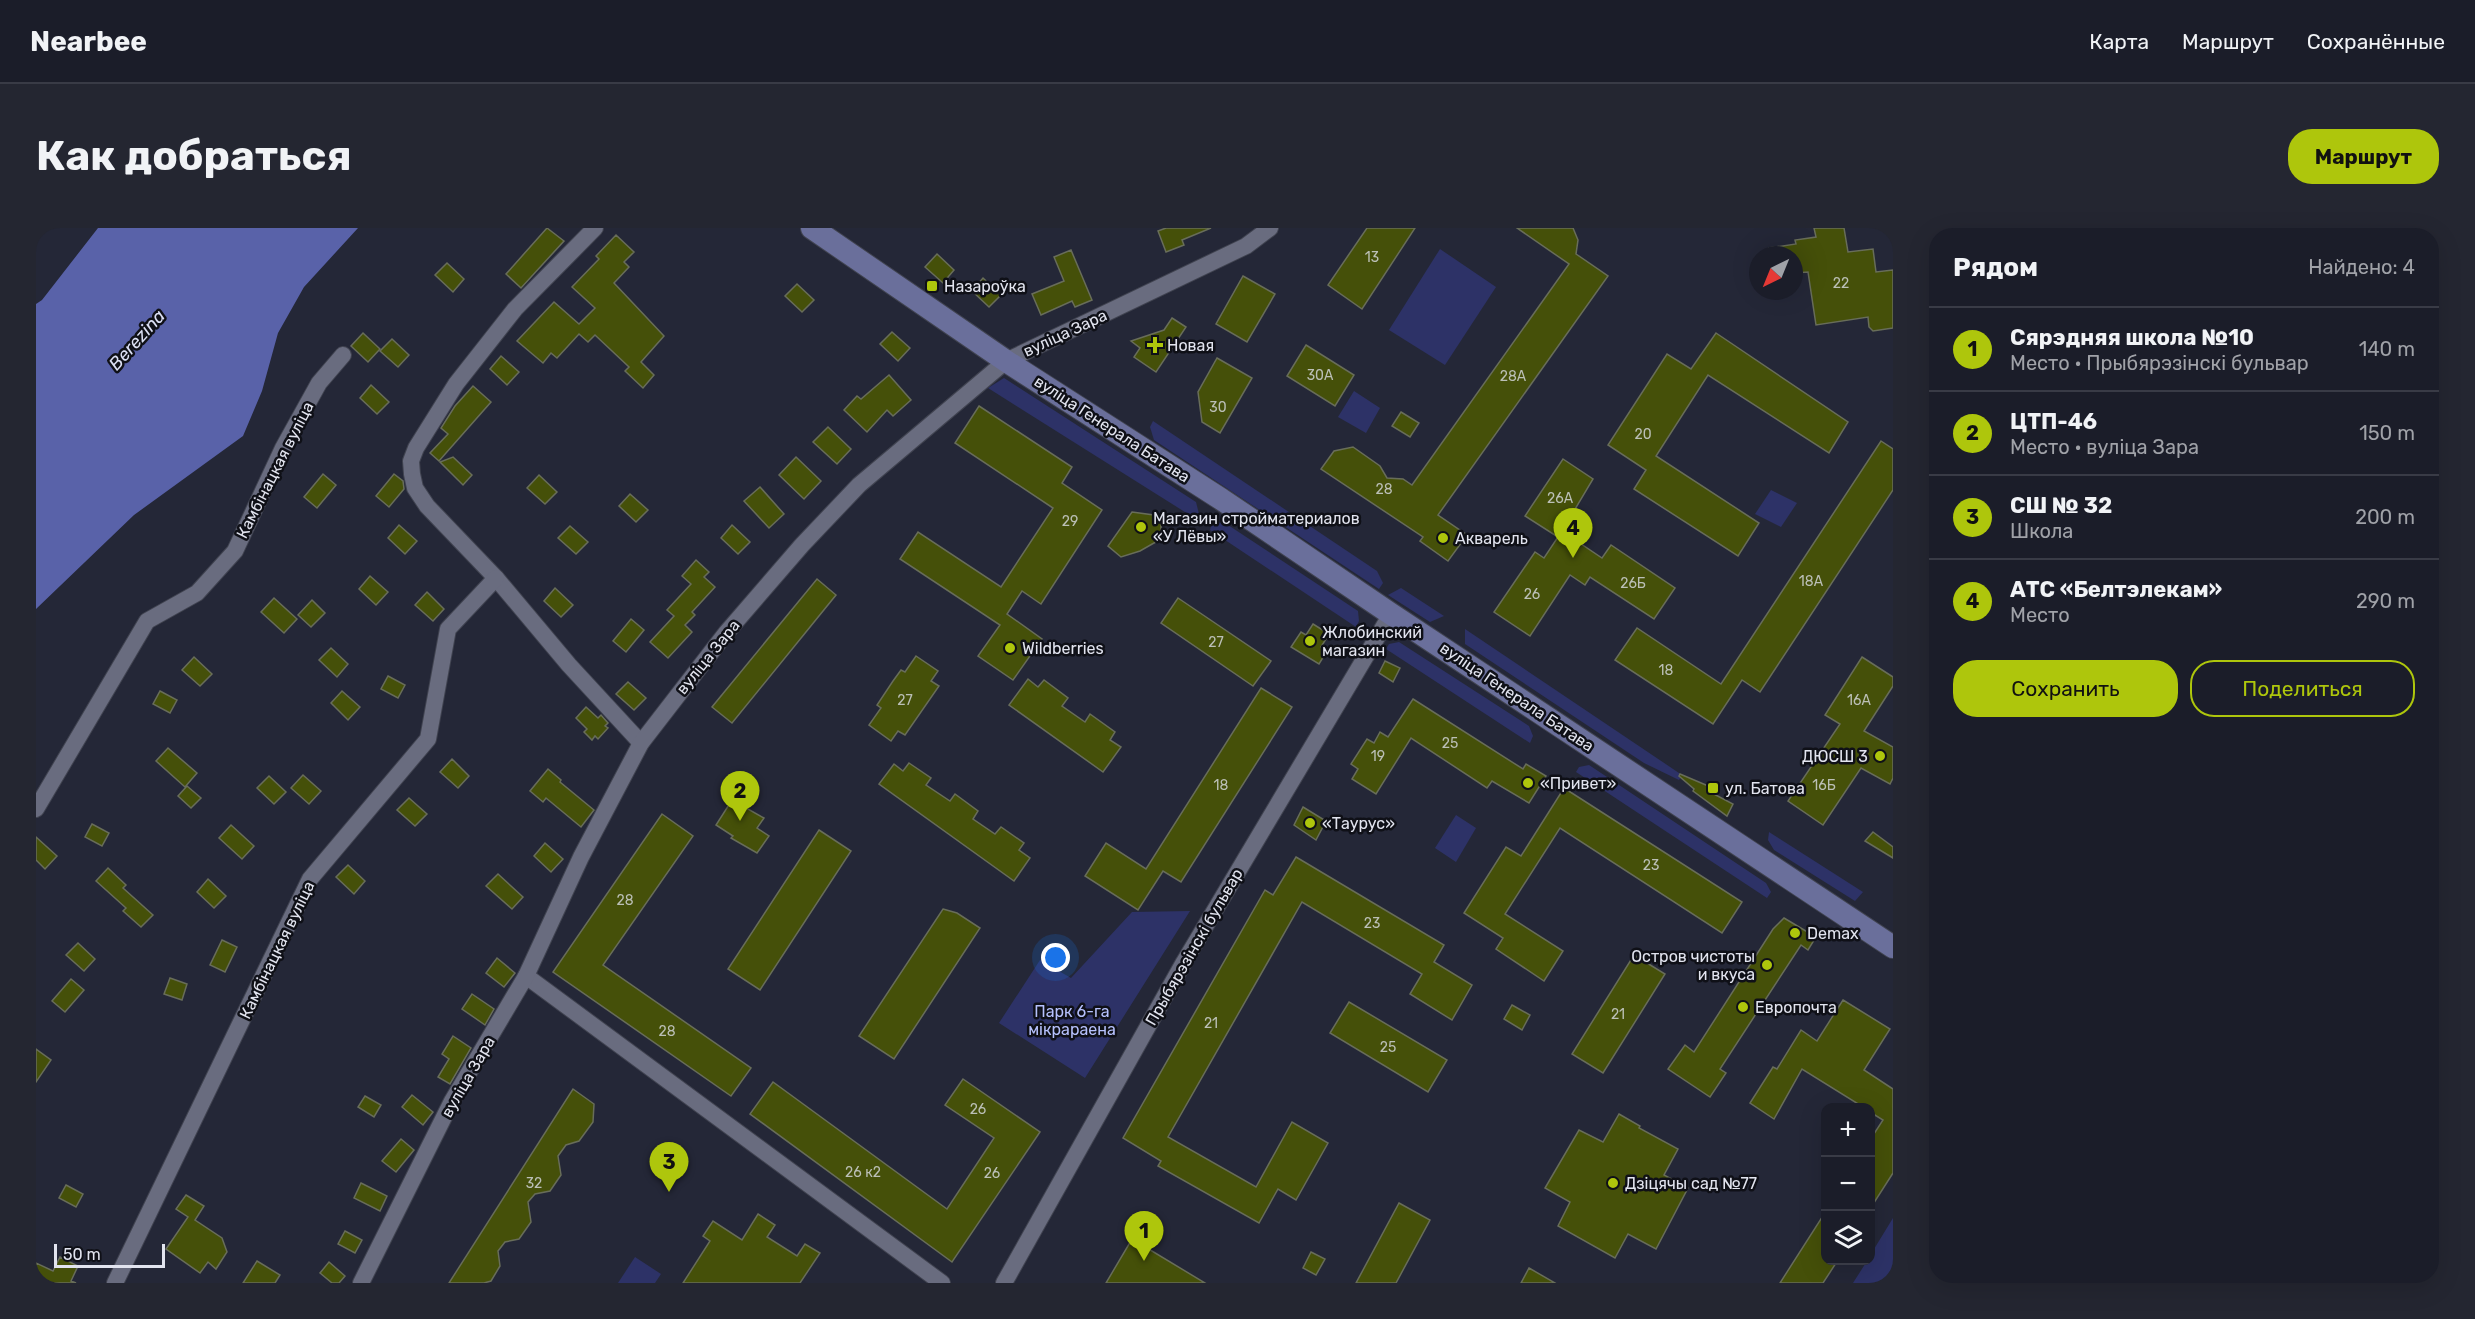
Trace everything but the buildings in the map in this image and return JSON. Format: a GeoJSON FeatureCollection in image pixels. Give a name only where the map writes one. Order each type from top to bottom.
{"type":"FeatureCollection","features":[{"type":"Feature","properties":{"kind":"street"},"geometry":{"type":"LineString","coordinates":[[595,228],[515,309],[456,384],[416,448],[411,461],[415,488],[428,506],[496,578],[569,665],[641,743]]}},
{"type":"Feature","properties":{"kind":"street","name":"вуліца Генерала Батава"},"geometry":{"type":"LineString","coordinates":[[812,228],[1006,361],[1221,499],[1390,614],[1893,947]]}},
{"type":"Feature","properties":{"kind":"street","name":"вуліца Зара"},"geometry":{"type":"LineString","coordinates":[[361,1283],[453,1101],[526,976],[581,857],[641,743],[726,633],[802,545],[851,494],[1006,361],[1067,334],[1246,246],[1270,228]]}},
{"type":"Feature","properties":{"kind":"street","name":"Камбінацкая вуліца"},"geometry":{"type":"LineString","coordinates":[[36,809],[147,621],[197,593],[235,551],[283,448],[320,383],[343,355]]}},
{"type":"Feature","properties":{"kind":"street","name":"Камбінацкая вуліца"},"geometry":{"type":"LineString","coordinates":[[115,1283],[310,879],[428,738],[448,629],[496,578]]}},
{"type":"Feature","properties":{"kind":"street","name":"Прыбярэзінскі бульвар"},"geometry":{"type":"LineString","coordinates":[[1004,1283],[1184,962],[1390,614]]}},
{"type":"Feature","properties":{"kind":"street"},"geometry":{"type":"LineString","coordinates":[[526,976],[942,1283]]}},
{"type":"Feature","properties":{"kind":"green space"},"geometry":{"type":"Polygon","coordinates":[[[1440,249],[1496,287],[1445,365],[1389,330],[1440,249]]]}},
{"type":"Feature","properties":{"kind":"green space"},"geometry":{"type":"Polygon","coordinates":[[[1004,378],[1196,502],[1199,514],[1196,519],[988,388],[1004,378]]]}},
{"type":"Feature","properties":{"kind":"green space"},"geometry":{"type":"Polygon","coordinates":[[[1354,391],[1380,408],[1366,433],[1338,417],[1354,391]]]}},
{"type":"Feature","properties":{"kind":"green space"},"geometry":{"type":"Polygon","coordinates":[[[1153,421],[1377,571],[1383,583],[1379,589],[1154,440],[1150,427],[1153,421]]]}},
{"type":"Feature","properties":{"kind":"green space"},"geometry":{"type":"Polygon","coordinates":[[[1771,490],[1797,503],[1781,527],[1755,514],[1771,490]]]}},
{"type":"Feature","properties":{"kind":"green space"},"geometry":{"type":"Polygon","coordinates":[[[1212,522],[1225,523],[1358,611],[1359,621],[1356,627],[1210,530],[1212,522]]]}},
{"type":"Feature","properties":{"kind":"green space"},"geometry":{"type":"Polygon","coordinates":[[[1401,588],[1444,616],[1430,622],[1388,595],[1401,588]]]}},
{"type":"Feature","properties":{"kind":"green space"},"geometry":{"type":"Polygon","coordinates":[[[1465,629],[1682,775],[1679,780],[1644,763],[1465,644],[1465,629]]]}},
{"type":"Feature","properties":{"kind":"green space"},"geometry":{"type":"Polygon","coordinates":[[[1399,642],[1529,726],[1533,736],[1530,743],[1386,649],[1389,644],[1399,642]]]}},
{"type":"Feature","properties":{"kind":"green space"},"geometry":{"type":"Polygon","coordinates":[[[1589,765],[1766,883],[1771,892],[1767,898],[1576,772],[1579,767],[1589,765]]]}},
{"type":"Feature","properties":{"kind":"green space"},"geometry":{"type":"Polygon","coordinates":[[[1456,815],[1476,828],[1456,862],[1435,848],[1456,815]]]}},
{"type":"Feature","properties":{"kind":"green space"},"geometry":{"type":"Polygon","coordinates":[[[1769,832],[1863,892],[1855,901],[1774,850],[1768,840],[1769,832]]]}},
{"type":"Feature","properties":{"kind":"green space","name":"Парк 6-га мікрараена"},"geometry":{"type":"Polygon","coordinates":[[[1190,911],[1085,1078],[999,1023],[1040,960],[1071,978],[1132,912],[1190,911]]]}},
{"type":"Feature","properties":{"kind":"green space"},"geometry":{"type":"Polygon","coordinates":[[[1893,1218],[1893,1272],[1887,1283],[1853,1283],[1864,1265],[1875,1265],[1875,1247],[1893,1218]]]}},
{"type":"Feature","properties":{"kind":"green space"},"geometry":{"type":"Polygon","coordinates":[[[635,1257],[661,1274],[655,1283],[618,1283],[635,1257]]]}},
{"type":"Feature","properties":{"kind":"water","name":"Berezina"},"geometry":{"type":"Polygon","coordinates":[[[98,228],[358,228],[304,287],[278,333],[262,391],[243,436],[134,515],[36,609],[36,304],[42,300],[98,228]]]}},
{"type":"Feature","properties":{"kind":"place","name":"Назароўка"},"geometry":{"type":"Point","coordinates":[932,286]}},
{"type":"Feature","properties":{"kind":"place","name":"Новая"},"geometry":{"type":"Point","coordinates":[1155,345]}},
{"type":"Feature","properties":{"kind":"place","name":"Магазин стройматериалов «У Лёвы»"},"geometry":{"type":"Point","coordinates":[1141,527]}},
{"type":"Feature","properties":{"kind":"place","name":"Акварель"},"geometry":{"type":"Point","coordinates":[1443,538]}},
{"type":"Feature","properties":{"kind":"place","name":"АТС «Белтэлекам»"},"geometry":{"type":"Point","coordinates":[1573,558]}},
{"type":"Feature","properties":{"kind":"place","name":"Жлобинский магазин"},"geometry":{"type":"Point","coordinates":[1310,641]}},
{"type":"Feature","properties":{"kind":"place","name":"Wildberries"},"geometry":{"type":"Point","coordinates":[1010,648]}},
{"type":"Feature","properties":{"kind":"place","name":"ДЮСШ 3"},"geometry":{"type":"Point","coordinates":[1880,756]}},
{"type":"Feature","properties":{"kind":"place","name":"«Привет»"},"geometry":{"type":"Point","coordinates":[1528,783]}},
{"type":"Feature","properties":{"kind":"place","name":"ул. Батова"},"geometry":{"type":"Point","coordinates":[1713,788]}},
{"type":"Feature","properties":{"kind":"place","name":"ЦТП-46"},"geometry":{"type":"Point","coordinates":[740,821]}},
{"type":"Feature","properties":{"kind":"place","name":"«Таурус»"},"geometry":{"type":"Point","coordinates":[1310,823]}},
{"type":"Feature","properties":{"kind":"place","name":"Demax"},"geometry":{"type":"Point","coordinates":[1795,933]}},
{"type":"Feature","properties":{"kind":"place","name":"Остров чистоты и вкуса"},"geometry":{"type":"Point","coordinates":[1767,965]}},
{"type":"Feature","properties":{"kind":"place","name":"Европочта"},"geometry":{"type":"Point","coordinates":[1743,1007]}},
{"type":"Feature","properties":{"kind":"place","name":"Дзіцячы сад №77"},"geometry":{"type":"Point","coordinates":[1613,1183]}},
{"type":"Feature","properties":{"kind":"place","name":"СШ № 32"},"geometry":{"type":"Point","coordinates":[669,1192]}},
{"type":"Feature","properties":{"kind":"place","name":"Сярэдняя школа №10"},"geometry":{"type":"Point","coordinates":[1144,1261]}}]}
